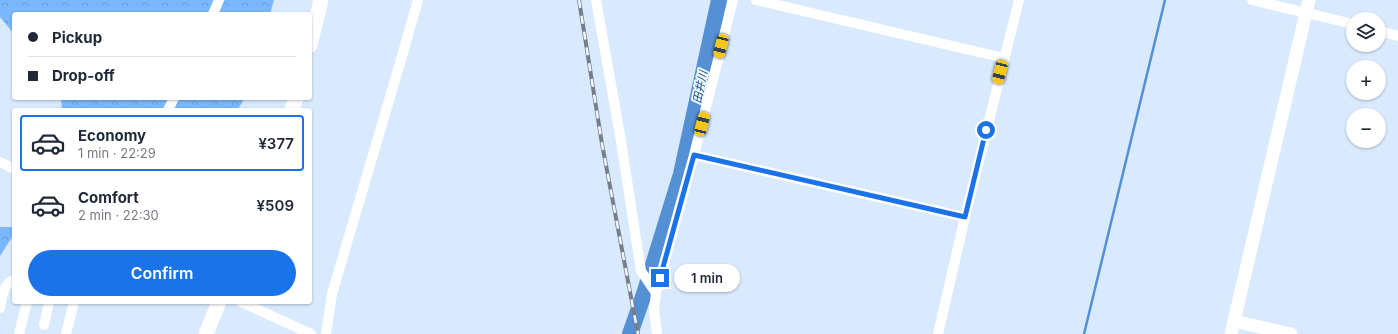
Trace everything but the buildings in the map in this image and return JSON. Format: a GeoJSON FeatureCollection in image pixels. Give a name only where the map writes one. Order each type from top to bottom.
{"type":"FeatureCollection","features":[{"type":"Feature","properties":{"kind":"main road"},"geometry":{"type":"LineString","coordinates":[[312,37],[321,0]]}},
{"type":"Feature","properties":{"kind":"main road"},"geometry":{"type":"LineString","coordinates":[[206,334],[218,304]]}},
{"type":"Feature","properties":{"kind":"street"},"geometry":{"type":"LineString","coordinates":[[214,12],[219,0]]}},
{"type":"Feature","properties":{"kind":"street"},"geometry":{"type":"LineString","coordinates":[[326,334],[332,294],[418,0]]}},
{"type":"Feature","properties":{"kind":"street"},"geometry":{"type":"LineString","coordinates":[[596,0],[620,135],[641,271],[654,291]]}},
{"type":"Feature","properties":{"kind":"street"},"geometry":{"type":"LineString","coordinates":[[657,334],[654,310],[654,291],[694,155],[733,0]]}},
{"type":"Feature","properties":{"kind":"street"},"geometry":{"type":"LineString","coordinates":[[756,0],[1004,58]]}},
{"type":"Feature","properties":{"kind":"street"},"geometry":{"type":"LineString","coordinates":[[938,334],[965,217],[1019,0]]}},
{"type":"Feature","properties":{"kind":"street"},"geometry":{"type":"LineString","coordinates":[[1252,0],[1308,6],[1346,21]]}},
{"type":"Feature","properties":{"kind":"street"},"geometry":{"type":"LineString","coordinates":[[1231,334],[1308,6]]}},
{"type":"Feature","properties":{"kind":"street"},"geometry":{"type":"LineString","coordinates":[[1386,33],[1398,36]]}},
{"type":"Feature","properties":{"kind":"street"},"geometry":{"type":"LineString","coordinates":[[694,155],[965,217]]}},
{"type":"Feature","properties":{"kind":"street"},"geometry":{"type":"LineString","coordinates":[[0,162],[12,168]]}},
{"type":"Feature","properties":{"kind":"street"},"geometry":{"type":"LineString","coordinates":[[0,308],[5,288],[12,281]]}},
{"type":"Feature","properties":{"kind":"street"},"geometry":{"type":"LineString","coordinates":[[19,334],[26,304]]}},
{"type":"Feature","properties":{"kind":"street"},"geometry":{"type":"LineString","coordinates":[[44,325],[49,304]]}},
{"type":"Feature","properties":{"kind":"street"},"geometry":{"type":"LineString","coordinates":[[66,334],[74,304]]}},
{"type":"Feature","properties":{"kind":"street"},"geometry":{"type":"LineString","coordinates":[[245,304],[311,334]]}},
{"type":"Feature","properties":{"kind":"street"},"geometry":{"type":"LineString","coordinates":[[1234,321],[1291,334]]}},
{"type":"Feature","properties":{"kind":"green space"},"geometry":{"type":"Polygon","coordinates":[[[0,0],[274,0],[271,12],[12,12],[12,32],[0,17],[0,0]]]}},
{"type":"Feature","properties":{"kind":"green space"},"geometry":{"type":"Polygon","coordinates":[[[61,100],[243,100],[238,108],[62,108],[61,100]]]}},
{"type":"Feature","properties":{"kind":"green space"},"geometry":{"type":"Polygon","coordinates":[[[0,227],[12,227],[12,237],[0,256],[0,227]]]}},
{"type":"Feature","properties":{"kind":"waterway","name":"田井川"},"geometry":{"type":"LineString","coordinates":[[630,334],[681,174],[719,0]]}},
{"type":"Feature","properties":{"kind":"waterway"},"geometry":{"type":"LineString","coordinates":[[1084,334],[1165,0]]}},
{"type":"Feature","properties":{"kind":"railway"},"geometry":{"type":"LineString","coordinates":[[579,0],[602,144],[638,334]]}},
{"type":"Feature","properties":{"kind":"route"},"geometry":{"type":"LineString","coordinates":[[660,278],[694,155],[965,217],[986,130]]}}]}
